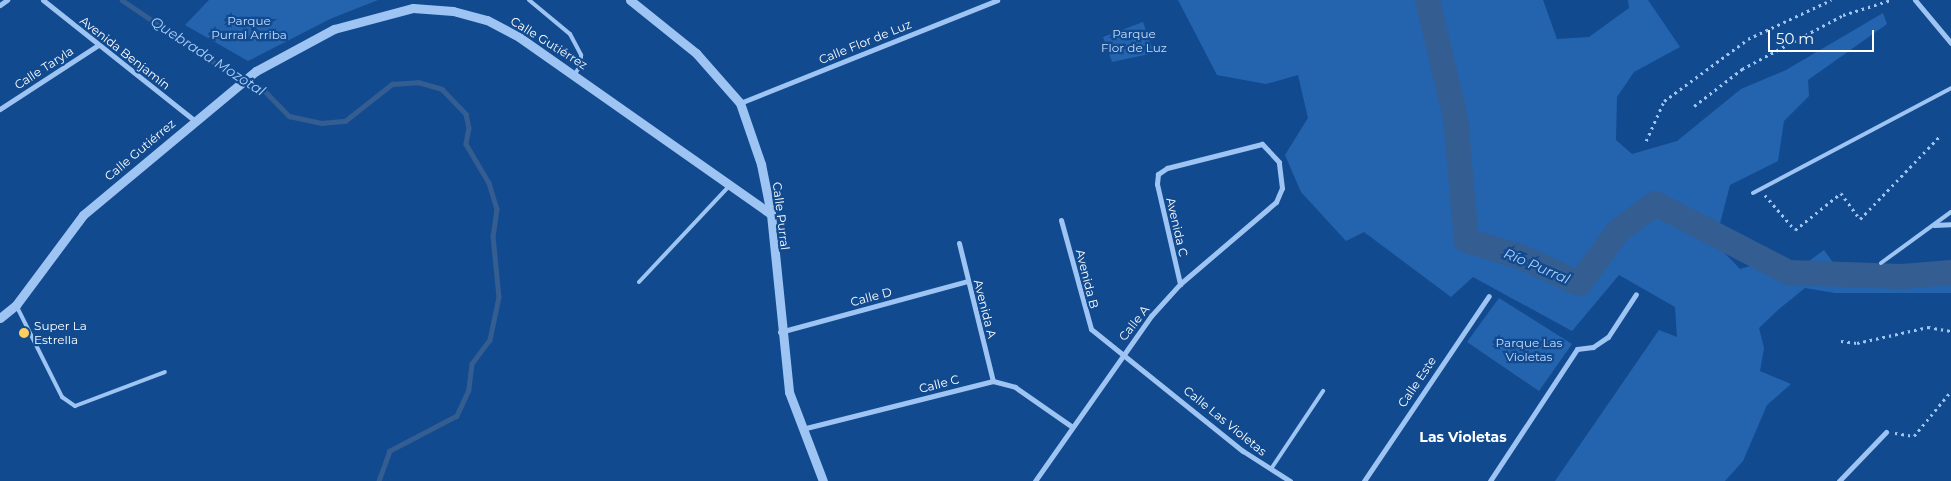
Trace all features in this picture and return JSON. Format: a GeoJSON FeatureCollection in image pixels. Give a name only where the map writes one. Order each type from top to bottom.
{"type":"FeatureCollection","features":[{"type":"Feature","properties":{"kind":"street"},"geometry":{"type":"LineString","coordinates":[[0,5],[7,0]]}},
{"type":"Feature","properties":{"kind":"street","name":"Avenida Benjamín"},"geometry":{"type":"LineString","coordinates":[[43,0],[195,121]]}},
{"type":"Feature","properties":{"kind":"street","name":"Calle Purral"},"geometry":{"type":"LineString","coordinates":[[630,0],[696,53],[740,103],[761,164],[771,214],[780,332],[789,392],[823,481]]}},
{"type":"Feature","properties":{"kind":"street","name":"Calle Flor de Luz"},"geometry":{"type":"LineString","coordinates":[[740,103],[997,0]]}},
{"type":"Feature","properties":{"kind":"street"},"geometry":{"type":"LineString","coordinates":[[1915,0],[1951,43]]}},
{"type":"Feature","properties":{"kind":"street","name":"Calle Gutiérrez"},"geometry":{"type":"LineString","coordinates":[[0,318],[16,305],[83,215],[256,71],[334,29],[413,8],[453,11],[487,20],[575,74],[771,214]]}},
{"type":"Feature","properties":{"kind":"street","name":"Calle Taryla"},"geometry":{"type":"LineString","coordinates":[[0,108],[98,45]]}},
{"type":"Feature","properties":{"kind":"street","name":"Avenida C"},"geometry":{"type":"LineString","coordinates":[[1180,284],[1157,184],[1158,174],[1176,166],[1262,144],[1279,162],[1282,188],[1276,202]]}},
{"type":"Feature","properties":{"kind":"street","name":"Calle A"},"geometry":{"type":"LineString","coordinates":[[1035,481],[1122,354],[1180,284],[1276,202]]}},
{"type":"Feature","properties":{"kind":"street","name":"Avenida B"},"geometry":{"type":"LineString","coordinates":[[1061,220],[1086,318],[1092,329],[1173,393]]}},
{"type":"Feature","properties":{"kind":"street"},"geometry":{"type":"LineString","coordinates":[[1934,225],[1951,224]]}},
{"type":"Feature","properties":{"kind":"street","name":"Avenida A"},"geometry":{"type":"LineString","coordinates":[[958,243],[993,381]]}},
{"type":"Feature","properties":{"kind":"street","name":"Calle D"},"geometry":{"type":"LineString","coordinates":[[780,332],[968,281]]}},
{"type":"Feature","properties":{"kind":"street"},"geometry":{"type":"LineString","coordinates":[[1490,481],[1577,349],[1593,347],[1608,337],[1636,294]]}},
{"type":"Feature","properties":{"kind":"street","name":"Calle Este"},"geometry":{"type":"LineString","coordinates":[[1364,481],[1489,296]]}},
{"type":"Feature","properties":{"kind":"street"},"geometry":{"type":"LineString","coordinates":[[993,381],[1015,387],[1072,426]]}},
{"type":"Feature","properties":{"kind":"street","name":"Calle C"},"geometry":{"type":"LineString","coordinates":[[802,429],[993,381]]}},
{"type":"Feature","properties":{"kind":"street","name":"Calle Las Violetas"},"geometry":{"type":"LineString","coordinates":[[1173,393],[1270,469],[1290,481]]}},
{"type":"Feature","properties":{"kind":"street"},"geometry":{"type":"LineString","coordinates":[[1839,481],[1886,432]]}},
{"type":"Feature","properties":{"kind":"street"},"geometry":{"type":"LineString","coordinates":[[1276,481],[1279,475]]}},
{"type":"Feature","properties":{"kind":"lane"},"geometry":{"type":"LineString","coordinates":[[529,0],[570,34],[581,54],[581,64],[575,74]]}},
{"type":"Feature","properties":{"kind":"lane"},"geometry":{"type":"LineString","coordinates":[[1753,193],[1951,88]]}},
{"type":"Feature","properties":{"kind":"lane"},"geometry":{"type":"LineString","coordinates":[[639,282],[730,184]]}},
{"type":"Feature","properties":{"kind":"lane"},"geometry":{"type":"LineString","coordinates":[[1882,263],[1951,212]]}},
{"type":"Feature","properties":{"kind":"lane"},"geometry":{"type":"LineString","coordinates":[[16,305],[62,397],[75,406],[166,372]]}},
{"type":"Feature","properties":{"kind":"lane"},"geometry":{"type":"LineString","coordinates":[[1270,469],[1323,391]]}},
{"type":"Feature","properties":{"kind":"path"},"geometry":{"type":"LineString","coordinates":[[1646,142],[1664,101],[1748,39],[1831,0]]}},
{"type":"Feature","properties":{"kind":"path"},"geometry":{"type":"LineString","coordinates":[[1694,106],[1742,70],[1843,15],[1891,0]]}},
{"type":"Feature","properties":{"kind":"path"},"geometry":{"type":"LineString","coordinates":[[1760,189],[1795,230],[1841,193],[1860,219],[1938,137]]}},
{"type":"Feature","properties":{"kind":"path"},"geometry":{"type":"LineString","coordinates":[[1841,341],[1857,344],[1928,327],[1951,332]]}},
{"type":"Feature","properties":{"kind":"path"},"geometry":{"type":"LineString","coordinates":[[1886,432],[1914,436],[1951,392]]}},
{"type":"Feature","properties":{"kind":"green space","name":"Parque Purral Arriba"},"geometry":{"type":"Polygon","coordinates":[[[209,0],[378,0],[330,19],[248,61],[185,25],[209,0]]]}},
{"type":"Feature","properties":{"kind":"green space"},"geometry":{"type":"Polygon","coordinates":[[[1178,0],[1543,0],[1557,39],[1589,37],[1629,8],[1628,0],[1648,0],[1680,47],[1634,72],[1617,97],[1616,140],[1632,154],[1677,141],[1741,89],[1786,70],[1883,13],[1887,24],[1808,80],[1809,96],[1784,121],[1778,161],[1730,185],[1715,243],[1740,269],[1757,264],[1797,270],[1824,250],[1847,282],[1901,271],[1951,266],[1951,293],[1835,293],[1805,288],[1779,309],[1759,328],[1764,348],[1760,371],[1791,384],[1767,405],[1743,461],[1725,481],[1555,481],[1659,330],[1677,337],[1675,307],[1619,275],[1572,331],[1473,277],[1451,297],[1364,232],[1346,241],[1301,192],[1285,155],[1308,118],[1298,75],[1266,84],[1217,75],[1178,0]]]}},
{"type":"Feature","properties":{"kind":"green space","name":"Parque Flor de Luz"},"geometry":{"type":"Polygon","coordinates":[[[1143,22],[1154,53],[1112,62],[1103,37],[1143,22]]]}},
{"type":"Feature","properties":{"kind":"green space","name":"Parque Las Violetas"},"geometry":{"type":"Polygon","coordinates":[[[1499,298],[1572,344],[1539,391],[1467,342],[1499,298]]]}},
{"type":"Feature","properties":{"kind":"waterway","name":"Quebrada Mozotal"},"geometry":{"type":"LineString","coordinates":[[122,0],[230,73],[262,88],[289,116],[321,123],[345,121],[392,84],[418,82],[442,89],[466,114],[469,128],[466,144],[489,183],[497,209],[493,236],[499,297],[490,340],[472,364],[469,390],[457,416],[390,451],[379,481]]}},
{"type":"Feature","properties":{"kind":"waterway","name":"Río Purral"},"geometry":{"type":"LineString","coordinates":[[1427,0],[1455,117],[1466,240],[1520,256],[1579,283],[1618,230],[1655,203],[1788,272],[1901,276],[1951,272]]}},
{"type":"Feature","properties":{"kind":"place","name":"Super La Estrella"},"geometry":{"type":"Point","coordinates":[24,333]}},
{"type":"Feature","properties":{"kind":"district","name":"Las Violetas"},"geometry":{"type":"Point","coordinates":[1463,437]}}]}
